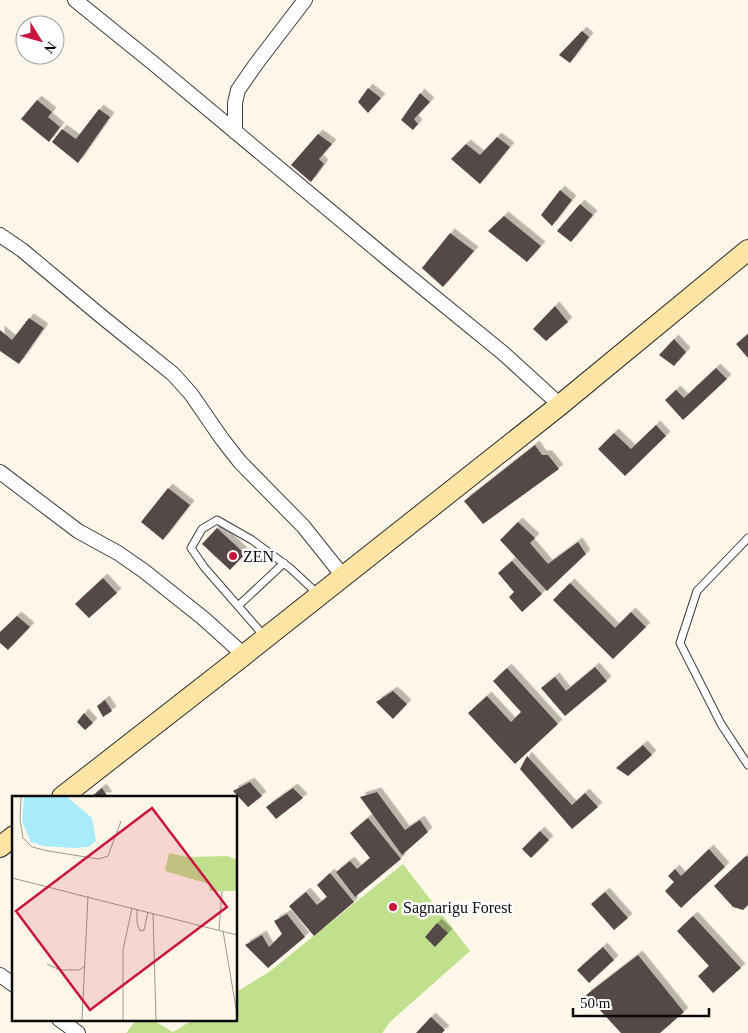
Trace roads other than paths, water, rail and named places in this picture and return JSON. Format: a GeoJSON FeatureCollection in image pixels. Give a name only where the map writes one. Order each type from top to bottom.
{"type":"FeatureCollection","features":[{"type":"Feature","properties":{"kind":"street"},"geometry":{"type":"LineString","coordinates":[[75,0],[503,353],[560,405]]}},
{"type":"Feature","properties":{"kind":"street"},"geometry":{"type":"LineString","coordinates":[[235,132],[235,103],[238,90],[305,0]]}},
{"type":"Feature","properties":{"kind":"street"},"geometry":{"type":"LineString","coordinates":[[0,235],[22,250],[172,374],[191,394],[240,462],[303,526],[343,576]]}},
{"type":"Feature","properties":{"kind":"street"},"geometry":{"type":"LineString","coordinates":[[63,796],[560,405],[748,250]]}},
{"type":"Feature","properties":{"kind":"street"},"geometry":{"type":"LineString","coordinates":[[0,472],[78,531],[118,553],[144,572],[203,618],[244,655]]}},
{"type":"Feature","properties":{"kind":"street"},"geometry":{"type":"LineString","coordinates":[[0,847],[12,838]]}},
{"type":"Feature","properties":{"kind":"street"},"geometry":{"type":"LineString","coordinates":[[0,975],[12,984]]}},
{"type":"Feature","properties":{"kind":"street"},"geometry":{"type":"LineString","coordinates":[[60,1020],[78,1033]]}},
{"type":"Feature","properties":{"kind":"lane"},"geometry":{"type":"LineString","coordinates":[[266,638],[204,567],[191,548],[202,529],[216,520],[252,540],[284,563],[319,595]]}},
{"type":"Feature","properties":{"kind":"lane"},"geometry":{"type":"LineString","coordinates":[[748,538],[697,591],[680,643],[721,724],[748,765]]}},
{"type":"Feature","properties":{"kind":"lane"},"geometry":{"type":"LineString","coordinates":[[238,606],[284,563]]}},
{"type":"Feature","properties":{"kind":"place","name":"ZEN"},"geometry":{"type":"Point","coordinates":[233,556]}},
{"type":"Feature","properties":{"kind":"place","name":"Sagnarigu Forest"},"geometry":{"type":"Point","coordinates":[393,907]}}]}
